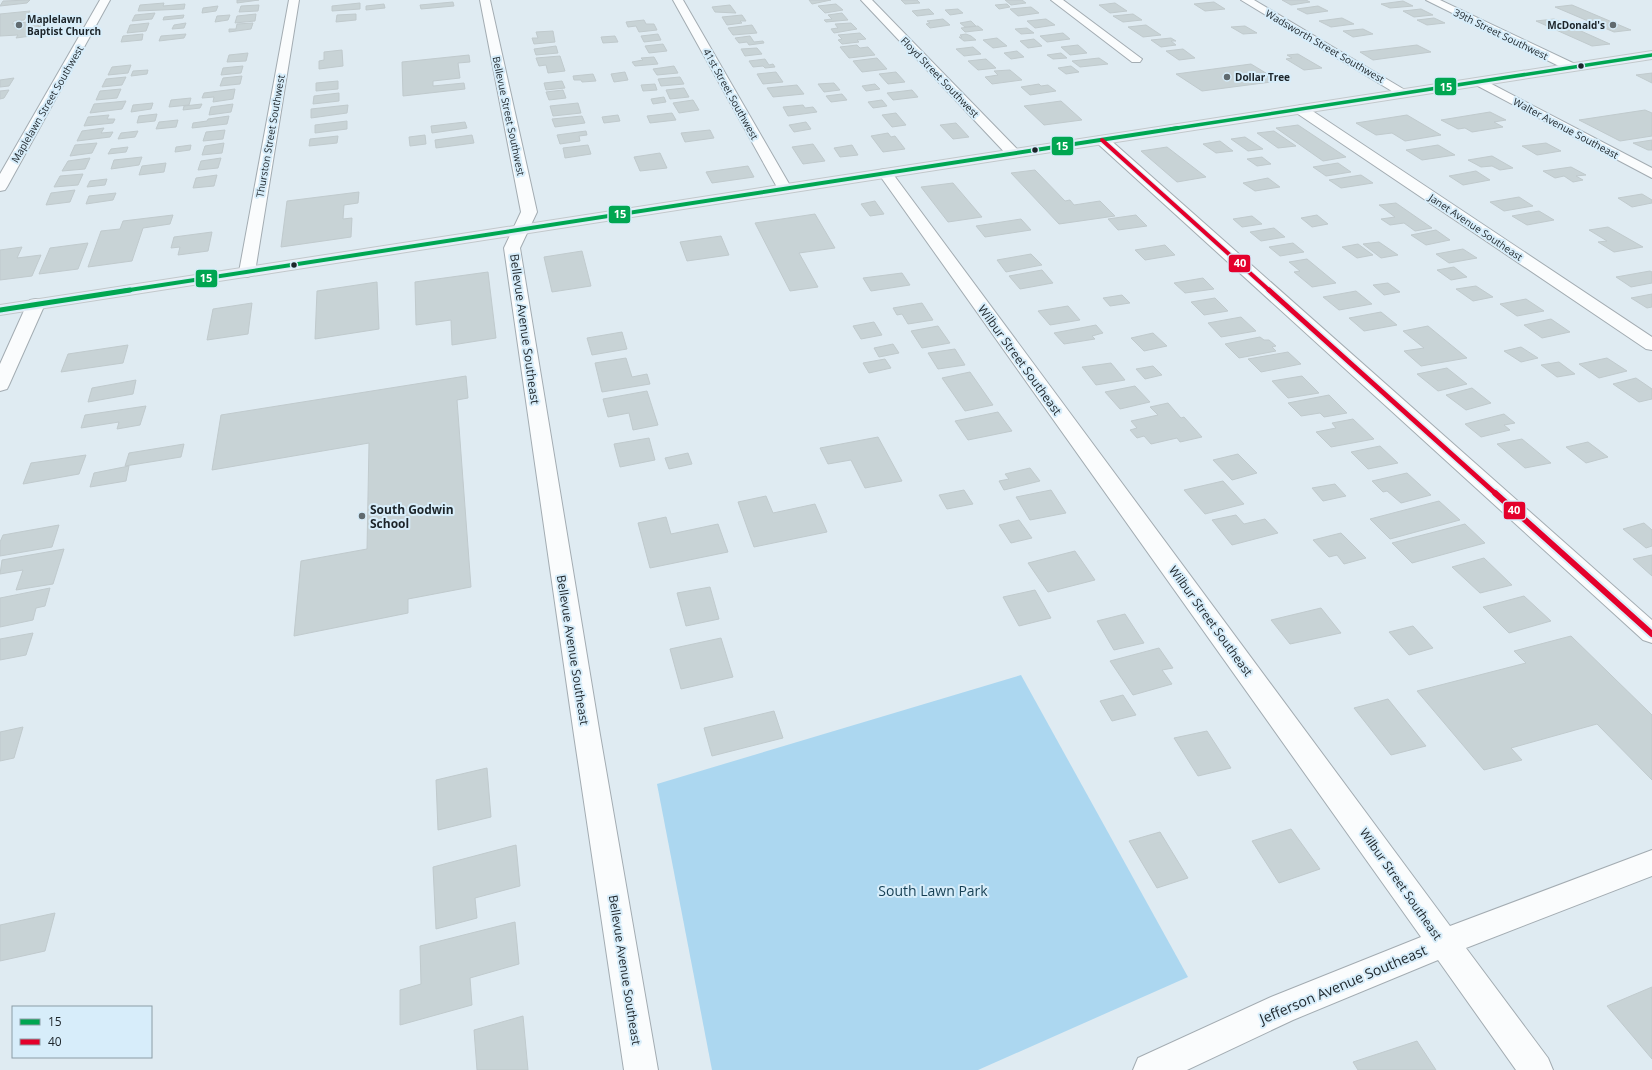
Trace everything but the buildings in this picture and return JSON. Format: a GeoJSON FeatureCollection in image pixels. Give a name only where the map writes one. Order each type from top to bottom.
{"type":"FeatureCollection","features":[{"type":"Feature","properties":{"kind":"main road"},"geometry":{"type":"LineString","coordinates":[[0,310],[1650,56]]}},
{"type":"Feature","properties":{"kind":"street","name":"Maplelawn Street Southwest"},"geometry":{"type":"LineString","coordinates":[[0,187],[105,0]]}},
{"type":"Feature","properties":{"kind":"street","name":"Thurston Street Southwest"},"geometry":{"type":"LineString","coordinates":[[247,272],[294,0]]}},
{"type":"Feature","properties":{"kind":"street","name":"Bellevue Street Southwest"},"geometry":{"type":"LineString","coordinates":[[485,0],[529,212],[519,230]]}},
{"type":"Feature","properties":{"kind":"street","name":"41st Street Southwest"},"geometry":{"type":"LineString","coordinates":[[678,0],[785,189]]}},
{"type":"Feature","properties":{"kind":"street","name":"Floyd Street Southwest"},"geometry":{"type":"LineString","coordinates":[[866,0],[1014,154]]}},
{"type":"Feature","properties":{"kind":"street"},"geometry":{"type":"LineString","coordinates":[[1056,0],[1136,59]]}},
{"type":"Feature","properties":{"kind":"street","name":"Wadsworth Street Southwest"},"geometry":{"type":"LineString","coordinates":[[1246,0],[1404,93]]}},
{"type":"Feature","properties":{"kind":"street","name":"39th Street Southwest"},"geometry":{"type":"LineString","coordinates":[[1431,0],[1571,67]]}},
{"type":"Feature","properties":{"kind":"street","name":"Walter Avenue Southeast"},"geometry":{"type":"LineString","coordinates":[[1480,82],[1652,174]]}},
{"type":"Feature","properties":{"kind":"street","name":"Janet Avenue Southeast"},"geometry":{"type":"LineString","coordinates":[[1300,110],[1652,345]]}},
{"type":"Feature","properties":{"kind":"street"},"geometry":{"type":"LineString","coordinates":[[1102,140],[1652,634]]}},
{"type":"Feature","properties":{"kind":"street","name":"Wilbur Street Southeast"},"geometry":{"type":"LineString","coordinates":[[885,174],[1414,899],[1443,943],[1536,1070]]}},
{"type":"Feature","properties":{"kind":"street","name":"Bellevue Avenue Southeast"},"geometry":{"type":"LineString","coordinates":[[519,230],[512,248],[515,270],[587,735],[641,1070]]}},
{"type":"Feature","properties":{"kind":"street"},"geometry":{"type":"LineString","coordinates":[[0,385],[36,304]]}},
{"type":"Feature","properties":{"kind":"street","name":"Jefferson Avenue Southeast"},"geometry":{"type":"LineString","coordinates":[[1150,1070],[1282,1008],[1443,943],[1652,863]]}},
{"type":"Feature","properties":{"kind":"green space","name":"South Lawn Park"},"geometry":{"type":"Polygon","coordinates":[[[1021,675],[1188,977],[978,1070],[712,1070],[657,784],[1021,675]]]}},
{"type":"Feature","properties":{"kind":"transit line","name":"15"},"geometry":{"type":"LineString","coordinates":[[0,310],[1652,55]]}},
{"type":"Feature","properties":{"kind":"transit line","name":"40"},"geometry":{"type":"LineString","coordinates":[[1102,140],[1652,634]]}},
{"type":"Feature","properties":{"kind":"place","name":"Maplelawn Baptist Church"},"geometry":{"type":"Point","coordinates":[19,25]}},
{"type":"Feature","properties":{"kind":"place","name":"McDonald's"},"geometry":{"type":"Point","coordinates":[1613,25]}},
{"type":"Feature","properties":{"kind":"place","name":"Dollar Tree"},"geometry":{"type":"Point","coordinates":[1227,77]}},
{"type":"Feature","properties":{"kind":"place","name":"South Godwin School"},"geometry":{"type":"Point","coordinates":[362,516]}}]}
